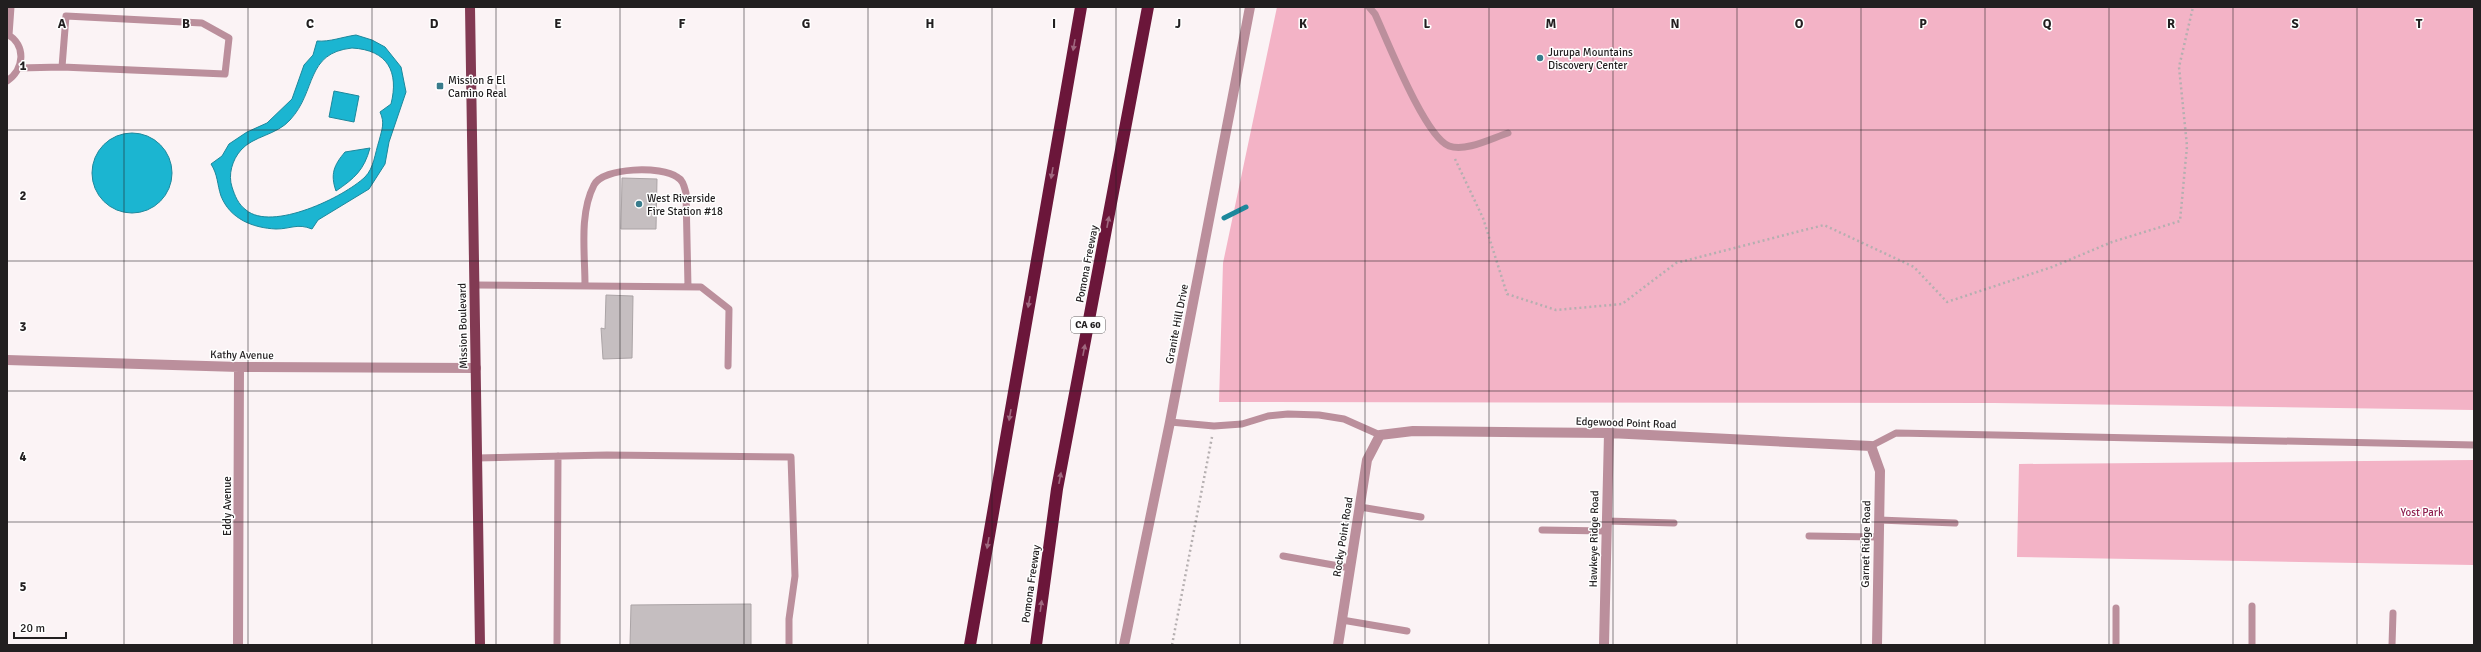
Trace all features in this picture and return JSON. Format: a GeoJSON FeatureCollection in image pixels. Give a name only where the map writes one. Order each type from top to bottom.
{"type":"FeatureCollection","features":[{"type":"Feature","properties":{"kind":"highway"},"geometry":{"type":"LineString","coordinates":[[970,645],[1081,7]]}},
{"type":"Feature","properties":{"kind":"highway","name":"Pomona Freeway"},"geometry":{"type":"LineString","coordinates":[[1036,645],[1057,489],[1148,7]]}},
{"type":"Feature","properties":{"kind":"main road","name":"Mission Boulevard"},"geometry":{"type":"LineString","coordinates":[[470,7],[480,645]]}},
{"type":"Feature","properties":{"kind":"street","name":"Granite Hill Drive"},"geometry":{"type":"LineString","coordinates":[[1124,645],[1170,422],[1250,7]]}},
{"type":"Feature","properties":{"kind":"street","name":"Kathy Avenue"},"geometry":{"type":"LineString","coordinates":[[7,360],[240,367],[476,368]]}},
{"type":"Feature","properties":{"kind":"street","name":"Eddy Avenue"},"geometry":{"type":"LineString","coordinates":[[238,645],[240,367]]}},
{"type":"Feature","properties":{"kind":"street","name":"Edgewood Point Road"},"geometry":{"type":"LineString","coordinates":[[1380,435],[1413,431],[1609,433],[1871,446]]}},
{"type":"Feature","properties":{"kind":"street","name":"Hawkeye Ridge Road"},"geometry":{"type":"LineString","coordinates":[[1604,645],[1609,433]]}},
{"type":"Feature","properties":{"kind":"street","name":"Rocky Point Road"},"geometry":{"type":"LineString","coordinates":[[1338,645],[1367,460],[1380,435]]}},
{"type":"Feature","properties":{"kind":"street","name":"Garnet Ridge Road"},"geometry":{"type":"LineString","coordinates":[[1871,446],[1880,471],[1877,645]]}},
{"type":"Feature","properties":{"kind":"lane"},"geometry":{"type":"LineString","coordinates":[[7,81],[19,68],[21,54],[15,40],[8,35],[10,7]]}},
{"type":"Feature","properties":{"kind":"lane"},"geometry":{"type":"LineString","coordinates":[[1369,7],[1375,14],[1425,120],[1440,138],[1449,146],[1462,147],[1508,133]]}},
{"type":"Feature","properties":{"kind":"lane"},"geometry":{"type":"LineString","coordinates":[[19,68],[62,68],[225,74],[229,38],[202,23],[66,16],[62,68]]}},
{"type":"Feature","properties":{"kind":"lane"},"geometry":{"type":"LineString","coordinates":[[585,285],[586,204],[594,183],[605,174],[619,171],[653,171],[678,177],[684,184],[686,192],[688,287]]}},
{"type":"Feature","properties":{"kind":"lane"},"geometry":{"type":"LineString","coordinates":[[475,285],[701,287],[729,309],[728,366]]}},
{"type":"Feature","properties":{"kind":"lane"},"geometry":{"type":"LineString","coordinates":[[1170,422],[1214,426],[1242,424],[1268,416],[1288,414],[1320,415],[1344,419],[1380,435]]}},
{"type":"Feature","properties":{"kind":"lane"},"geometry":{"type":"LineString","coordinates":[[1871,446],[1896,433],[2474,445]]}},
{"type":"Feature","properties":{"kind":"lane"},"geometry":{"type":"LineString","coordinates":[[477,458],[558,456],[790,457],[795,576],[789,619],[789,645]]}},
{"type":"Feature","properties":{"kind":"lane"},"geometry":{"type":"LineString","coordinates":[[557,645],[558,456]]}},
{"type":"Feature","properties":{"kind":"lane"},"geometry":{"type":"LineString","coordinates":[[1360,507],[1420,517]]}},
{"type":"Feature","properties":{"kind":"lane"},"geometry":{"type":"LineString","coordinates":[[1879,520],[1955,523]]}},
{"type":"Feature","properties":{"kind":"lane"},"geometry":{"type":"LineString","coordinates":[[1542,530],[1674,523]]}},
{"type":"Feature","properties":{"kind":"lane"},"geometry":{"type":"LineString","coordinates":[[1809,536],[1878,537]]}},
{"type":"Feature","properties":{"kind":"lane"},"geometry":{"type":"LineString","coordinates":[[1283,556],[1350,568]]}},
{"type":"Feature","properties":{"kind":"lane"},"geometry":{"type":"LineString","coordinates":[[2252,606],[2252,645]]}},
{"type":"Feature","properties":{"kind":"lane"},"geometry":{"type":"LineString","coordinates":[[2116,608],[2116,645]]}},
{"type":"Feature","properties":{"kind":"lane"},"geometry":{"type":"LineString","coordinates":[[2392,645],[2393,613]]}},
{"type":"Feature","properties":{"kind":"lane"},"geometry":{"type":"LineString","coordinates":[[1342,620],[1407,631]]}},
{"type":"Feature","properties":{"kind":"path"},"geometry":{"type":"LineString","coordinates":[[1449,146],[1483,218],[1508,294],[1556,310],[1622,304],[1676,264],[1824,225],[1914,267],[1947,302],[2052,267],[2112,242],[2180,221],[2187,146],[2179,67],[2193,7]]}},
{"type":"Feature","properties":{"kind":"path"},"geometry":{"type":"LineString","coordinates":[[1172,645],[1214,426]]}},
{"type":"Feature","properties":{"kind":"green space","name":"Jurupa Mountains Discovery Center"},"geometry":{"type":"Polygon","coordinates":[[[1277,7],[2474,7],[2474,410],[1994,403],[1219,402],[1223,263],[1277,7]]]}},
{"type":"Feature","properties":{"kind":"green space","name":"Yost Park"},"geometry":{"type":"Polygon","coordinates":[[[2474,460],[2473,565],[2017,557],[2019,464],[2474,460]]]}},
{"type":"Feature","properties":{"kind":"water"},"geometry":{"type":"Polygon","coordinates":[[[356,35],[372,40],[385,47],[401,67],[406,92],[389,142],[385,164],[369,189],[318,220],[312,229],[302,226],[281,229],[267,228],[259,227],[243,221],[230,211],[225,204],[211,164],[222,156],[229,144],[247,132],[267,123],[292,99],[304,65],[313,55],[317,41],[356,35]],[[352,48],[337,51],[326,57],[319,65],[298,109],[290,120],[279,129],[246,145],[235,158],[230,178],[237,200],[246,210],[258,216],[273,217],[307,209],[341,194],[355,185],[368,173],[374,160],[382,129],[383,123],[380,112],[391,104],[393,82],[392,73],[382,58],[374,53],[352,48]]]}},
{"type":"Feature","properties":{"kind":"water"},"geometry":{"type":"Polygon","coordinates":[[[334,91],[359,96],[354,122],[329,117],[334,91]]]}},
{"type":"Feature","properties":{"kind":"water"},"geometry":{"type":"Polygon","coordinates":[[[124,133],[140,133],[161,144],[172,165],[172,181],[161,202],[140,213],[124,213],[110,207],[103,202],[98,195],[92,181],[92,165],[98,151],[103,144],[110,139],[124,133]]]}},
{"type":"Feature","properties":{"kind":"water"},"geometry":{"type":"Polygon","coordinates":[[[370,148],[362,168],[354,177],[336,191],[333,175],[341,157],[345,152],[370,148]]]}},
{"type":"Feature","properties":{"kind":"building","name":"West Riverside Fire Station #18"},"geometry":{"type":"Polygon","coordinates":[[[622,178],[657,179],[656,229],[621,229],[622,178]]]}},
{"type":"Feature","properties":{"kind":"building"},"geometry":{"type":"Polygon","coordinates":[[[606,295],[633,296],[632,358],[603,359],[601,328],[605,329],[606,295]]]}},
{"type":"Feature","properties":{"kind":"building"},"geometry":{"type":"Polygon","coordinates":[[[751,604],[751,645],[630,645],[631,605],[751,604]]]}},
{"type":"Feature","properties":{"kind":"waterway"},"geometry":{"type":"LineString","coordinates":[[1224,218],[1246,207]]}},
{"type":"Feature","properties":{"kind":"place","name":"Jurupa Mountains Discovery Center"},"geometry":{"type":"Point","coordinates":[1540,58]}},
{"type":"Feature","properties":{"kind":"place","name":"Mission & El Camino Real"},"geometry":{"type":"Point","coordinates":[440,86]}},
{"type":"Feature","properties":{"kind":"place","name":"West Riverside Fire Station #18"},"geometry":{"type":"Point","coordinates":[639,204]}}]}
